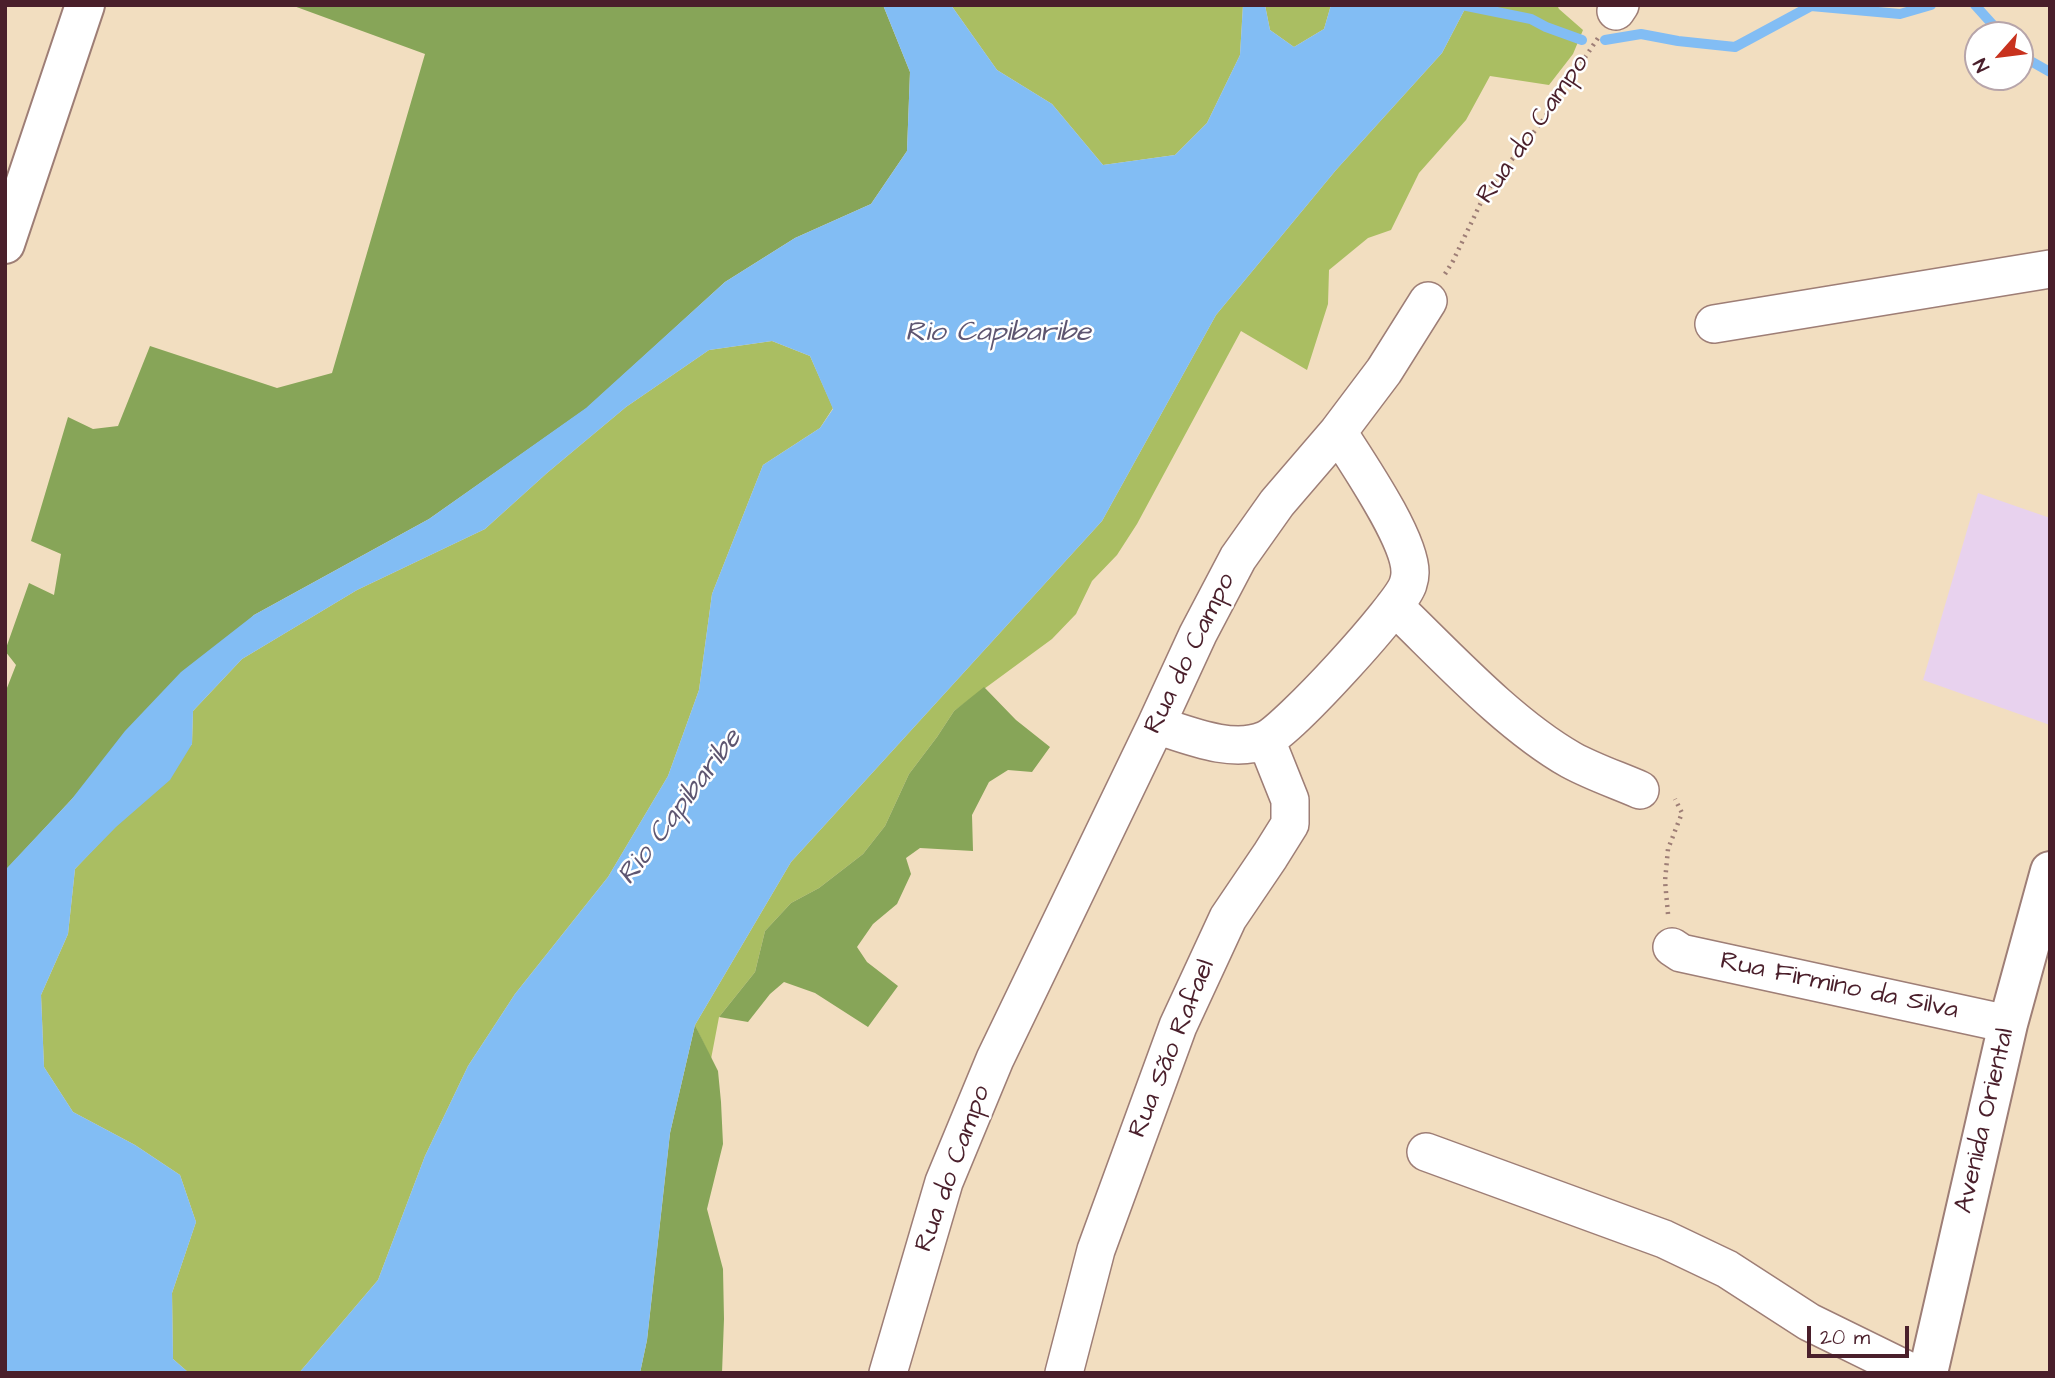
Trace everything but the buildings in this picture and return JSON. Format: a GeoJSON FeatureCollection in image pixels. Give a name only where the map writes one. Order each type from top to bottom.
{"type":"FeatureCollection","features":[{"type":"Feature","properties":{"kind":"street"},"geometry":{"type":"LineString","coordinates":[[5,243],[85,5]]}},
{"type":"Feature","properties":{"kind":"street"},"geometry":{"type":"LineString","coordinates":[[1714,324],[2050,269]]}},
{"type":"Feature","properties":{"kind":"street","name":"Rua do Campo"},"geometry":{"type":"LineString","coordinates":[[888,1373],[944,1182],[979,1096],[1198,634],[1238,558],[1277,503],[1338,432],[1384,371],[1428,301]]}},
{"type":"Feature","properties":{"kind":"street"},"geometry":{"type":"LineString","coordinates":[[1156,725],[1211,742],[1246,745],[1266,740],[1283,729],[1352,656],[1408,585],[1410,571],[1403,546],[1384,506],[1338,432]]}},
{"type":"Feature","properties":{"kind":"street"},"geometry":{"type":"LineString","coordinates":[[1394,606],[1531,734],[1572,761],[1640,790]]}},
{"type":"Feature","properties":{"kind":"street","name":"Rua São Rafael"},"geometry":{"type":"LineString","coordinates":[[1064,1373],[1096,1250],[1178,1026],[1228,918],[1290,824],[1290,800],[1266,740]]}},
{"type":"Feature","properties":{"kind":"street","name":"Avenida Oriental"},"geometry":{"type":"LineString","coordinates":[[1928,1373],[2008,1024],[2050,871]]}},
{"type":"Feature","properties":{"kind":"street","name":"Rua Firmino da Silva"},"geometry":{"type":"LineString","coordinates":[[1672,947],[1681,953],[2008,1024]]}},
{"type":"Feature","properties":{"kind":"street"},"geometry":{"type":"LineString","coordinates":[[1426,1152],[1664,1239],[1727,1269],[1809,1322],[1913,1373]]}},
{"type":"Feature","properties":{"kind":"path","name":"Rua do Campo"},"geometry":{"type":"LineString","coordinates":[[1428,301],[1453,261],[1486,192],[1541,123],[1618,8]]}},
{"type":"Feature","properties":{"kind":"path"},"geometry":{"type":"LineString","coordinates":[[1640,790],[1672,794],[1682,813],[1668,849],[1665,881],[1672,947]]}},
{"type":"Feature","properties":{"kind":"shaded area"},"geometry":{"type":"Polygon","coordinates":[[[1978,493],[2050,518],[2050,725],[1923,680],[1978,493]]]}},
{"type":"Feature","properties":{"kind":"green space"},"geometry":{"type":"Polygon","coordinates":[[[291,5],[883,5],[910,72],[907,151],[871,204],[795,238],[725,282],[587,408],[429,519],[254,615],[71,800],[5,871],[5,693],[16,665],[5,651],[29,583],[54,595],[61,554],[31,541],[68,417],[93,429],[118,426],[150,346],[277,388],[332,373],[425,54],[291,5]]]}},
{"type":"Feature","properties":{"kind":"green space"},"geometry":{"type":"Polygon","coordinates":[[[951,5],[1243,5],[1240,55],[1207,123],[1175,155],[1103,165],[1052,104],[997,70],[951,5]]]}},
{"type":"Feature","properties":{"kind":"green space"},"geometry":{"type":"Polygon","coordinates":[[[1265,5],[1331,5],[1324,29],[1294,47],[1270,30],[1265,5]]]}},
{"type":"Feature","properties":{"kind":"green space"},"geometry":{"type":"Polygon","coordinates":[[[1467,5],[1557,5],[1583,30],[1573,54],[1549,85],[1490,76],[1466,120],[1419,173],[1391,230],[1368,238],[1329,270],[1328,304],[1307,370],[1241,331],[1137,524],[1117,555],[1092,581],[1076,614],[1052,639],[954,711],[909,774],[885,826],[863,854],[819,888],[791,903],[765,931],[755,972],[719,1017],[711,1059],[695,1025],[791,862],[1102,521],[1216,315],[1336,170],[1442,53],[1467,5]]]}},
{"type":"Feature","properties":{"kind":"green space"},"geometry":{"type":"Polygon","coordinates":[[[772,341],[810,356],[833,408],[820,428],[763,465],[712,594],[699,690],[668,776],[608,877],[515,994],[468,1066],[425,1156],[378,1280],[299,1373],[189,1373],[173,1359],[172,1293],[196,1222],[180,1175],[135,1145],[73,1112],[44,1067],[41,995],[68,934],[75,869],[192,744],[193,711],[242,659],[357,590],[485,529],[626,407],[709,350],[772,341]]]}},
{"type":"Feature","properties":{"kind":"green space"},"geometry":{"type":"Polygon","coordinates":[[[984,687],[1016,720],[1050,747],[1032,772],[1008,770],[989,782],[972,815],[973,851],[920,848],[906,858],[911,874],[897,904],[873,924],[857,947],[867,962],[898,986],[868,1027],[815,993],[784,982],[770,994],[748,1022],[719,1017],[755,972],[765,931],[791,903],[819,888],[863,854],[885,826],[909,774],[954,711],[984,687]]]}},
{"type":"Feature","properties":{"kind":"green space"},"geometry":{"type":"Polygon","coordinates":[[[695,1025],[718,1071],[721,1102],[723,1144],[707,1209],[723,1269],[722,1373],[640,1373],[647,1340],[670,1133],[695,1025]]]}},
{"type":"Feature","properties":{"kind":"water","name":"Rio Capibaribe"},"geometry":{"type":"Polygon","coordinates":[[[883,5],[951,5],[997,70],[1052,104],[1103,165],[1175,155],[1207,123],[1240,55],[1243,5],[1265,5],[1270,30],[1294,47],[1324,29],[1331,5],[1467,5],[1442,53],[1336,170],[1216,315],[1102,521],[791,862],[695,1025],[670,1133],[647,1340],[640,1373],[299,1373],[378,1280],[425,1156],[468,1066],[515,994],[608,877],[668,776],[699,690],[712,594],[763,465],[820,428],[833,409],[810,356],[772,341],[709,350],[626,407],[485,529],[357,590],[242,659],[193,711],[192,744],[170,780],[116,827],[75,869],[68,934],[41,995],[44,1067],[73,1112],[135,1145],[180,1175],[196,1222],[172,1293],[173,1359],[189,1373],[5,1373],[7,868],[71,800],[125,731],[181,672],[254,615],[429,519],[586,408],[725,282],[795,238],[871,204],[907,151],[910,72],[883,5]]]}},
{"type":"Feature","properties":{"kind":"waterway"},"geometry":{"type":"LineString","coordinates":[[1462,5],[1531,19],[1582,40]]}},
{"type":"Feature","properties":{"kind":"waterway"},"geometry":{"type":"LineString","coordinates":[[1605,40],[1641,34],[1735,47],[1811,6],[1900,14],[1931,5]]}},
{"type":"Feature","properties":{"kind":"waterway"},"geometry":{"type":"LineString","coordinates":[[1975,5],[1989,21]]}},
{"type":"Feature","properties":{"kind":"waterway"},"geometry":{"type":"LineString","coordinates":[[2034,63],[2050,72]]}}]}
